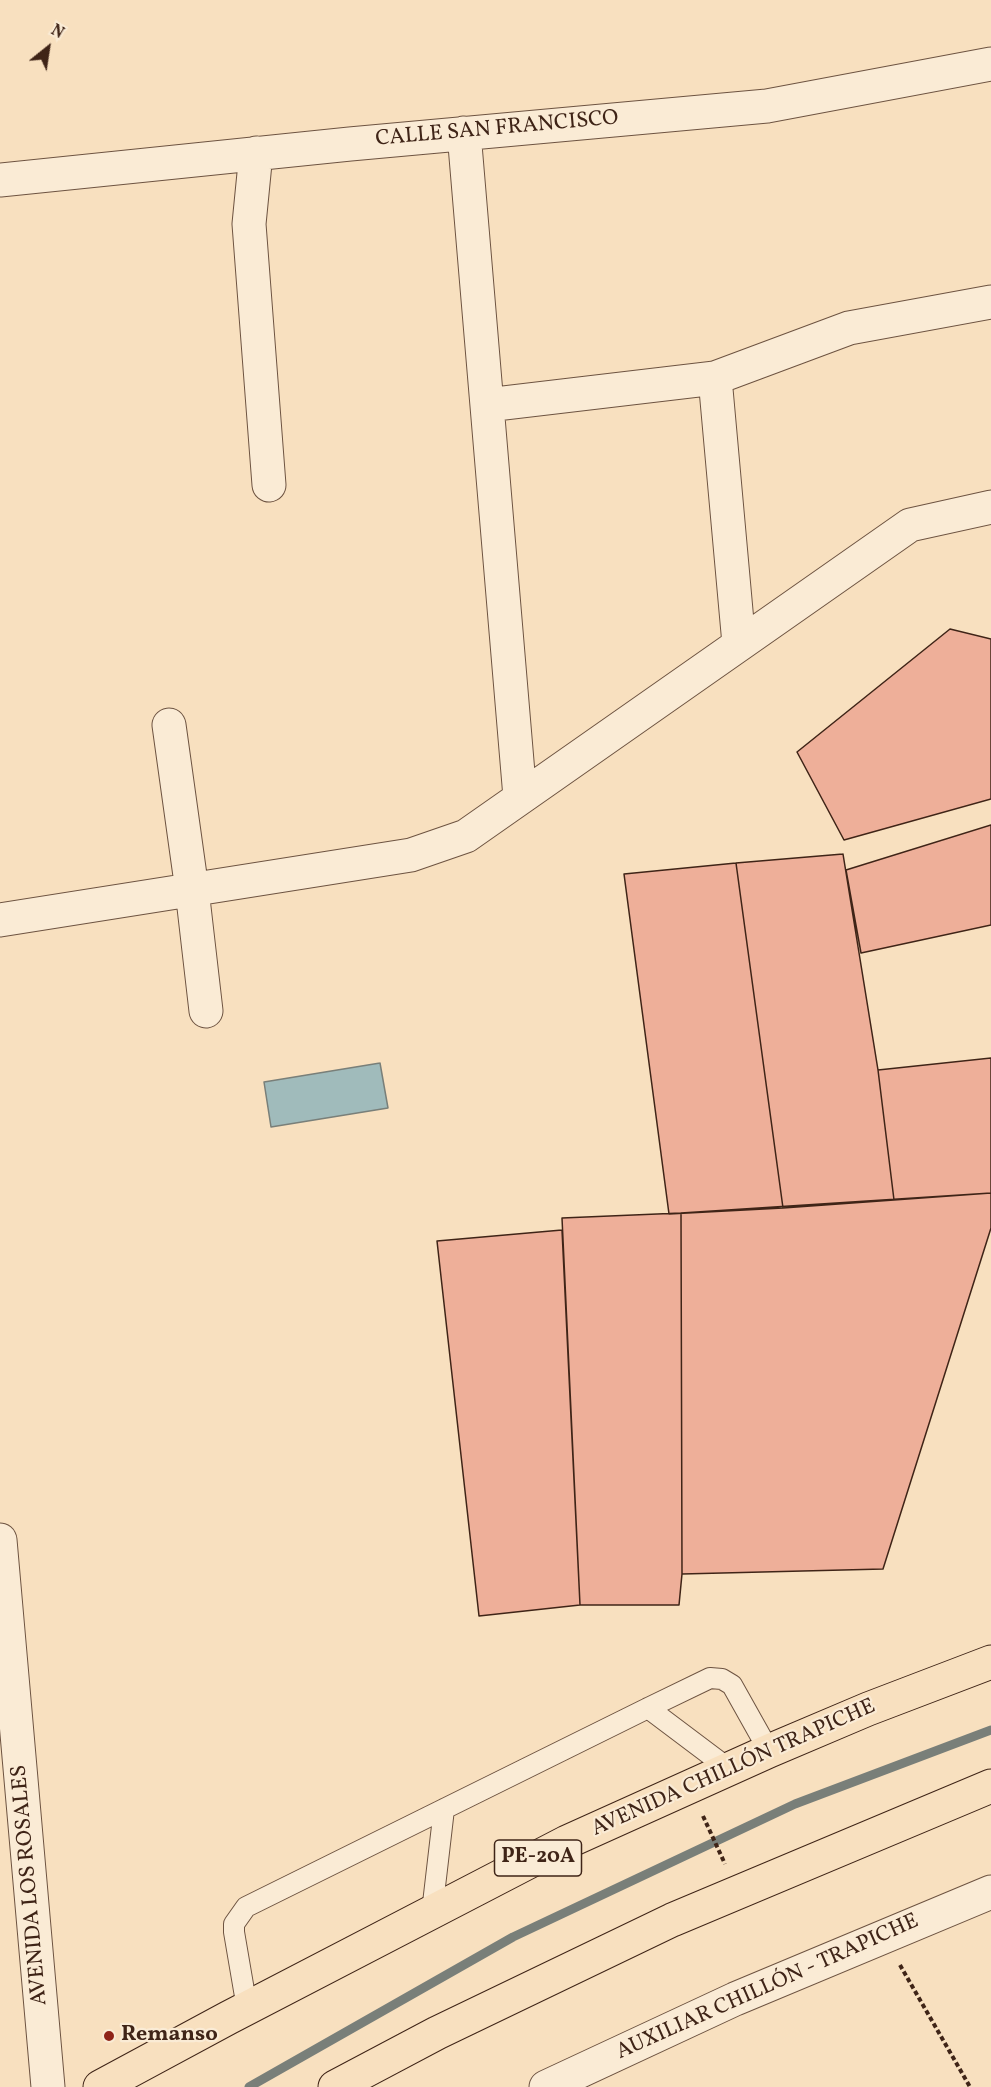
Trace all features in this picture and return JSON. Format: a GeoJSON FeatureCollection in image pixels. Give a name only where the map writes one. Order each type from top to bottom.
{"type":"FeatureCollection","features":[{"type":"Feature","properties":{"kind":"main road","name":"AVENIDA CHILLÓN TRAPICHE"},"geometry":{"type":"LineString","coordinates":[[100,2087],[567,1842],[769,1751],[868,1709],[991,1662]]}},
{"type":"Feature","properties":{"kind":"main road"},"geometry":{"type":"LineString","coordinates":[[335,2087],[437,2033],[672,1920],[991,1786]]}},
{"type":"Feature","properties":{"kind":"street","name":"CALLE SAN FRANCISCO"},"geometry":{"type":"LineString","coordinates":[[0,180],[256,153],[767,106],[991,64]]}},
{"type":"Feature","properties":{"kind":"street"},"geometry":{"type":"LineString","coordinates":[[464,133],[520,797]]}},
{"type":"Feature","properties":{"kind":"street"},"geometry":{"type":"LineString","coordinates":[[256,153],[249,224],[269,485]]}},
{"type":"Feature","properties":{"kind":"street"},"geometry":{"type":"LineString","coordinates":[[487,405],[715,378],[849,328],[991,302]]}},
{"type":"Feature","properties":{"kind":"street"},"geometry":{"type":"LineString","coordinates":[[715,378],[739,644]]}},
{"type":"Feature","properties":{"kind":"street"},"geometry":{"type":"LineString","coordinates":[[0,920],[411,855],[466,836],[910,525],[991,507]]}},
{"type":"Feature","properties":{"kind":"street"},"geometry":{"type":"LineString","coordinates":[[169,725],[206,1011]]}},
{"type":"Feature","properties":{"kind":"street","name":"AVENIDA LOS ROSALES"},"geometry":{"type":"LineString","coordinates":[[0,1540],[48,2087]]}},
{"type":"Feature","properties":{"kind":"street","name":"AUXILIAR CHILLÓN - TRAPICHE"},"geometry":{"type":"LineString","coordinates":[[546,2087],[735,1999],[991,1892]]}},
{"type":"Feature","properties":{"kind":"lane"},"geometry":{"type":"LineString","coordinates":[[247,2008],[234,1932],[234,1924],[246,1907],[648,1708],[710,1678],[722,1679],[732,1685],[769,1751]]}},
{"type":"Feature","properties":{"kind":"lane"},"geometry":{"type":"LineString","coordinates":[[648,1708],[729,1768]]}},
{"type":"Feature","properties":{"kind":"lane"},"geometry":{"type":"LineString","coordinates":[[432,1912],[444,1809]]}},
{"type":"Feature","properties":{"kind":"path"},"geometry":{"type":"LineString","coordinates":[[689,1786],[738,1892]]}},
{"type":"Feature","properties":{"kind":"path"},"geometry":{"type":"LineString","coordinates":[[884,1937],[970,2087]]}},
{"type":"Feature","properties":{"kind":"water"},"geometry":{"type":"Polygon","coordinates":[[[380,1063],[388,1108],[271,1127],[264,1082],[380,1063]]]}},
{"type":"Feature","properties":{"kind":"building"},"geometry":{"type":"Polygon","coordinates":[[[950,629],[991,639],[991,799],[844,840],[797,752],[950,629]]]}},
{"type":"Feature","properties":{"kind":"building"},"geometry":{"type":"Polygon","coordinates":[[[991,825],[991,925],[861,953],[846,870],[991,825]]]}},
{"type":"Feature","properties":{"kind":"building"},"geometry":{"type":"Polygon","coordinates":[[[843,854],[878,1070],[894,1200],[783,1208],[736,863],[843,854]]]}},
{"type":"Feature","properties":{"kind":"building"},"geometry":{"type":"Polygon","coordinates":[[[736,863],[783,1208],[669,1214],[624,874],[736,863]]]}},
{"type":"Feature","properties":{"kind":"building"},"geometry":{"type":"Polygon","coordinates":[[[991,1058],[991,1193],[894,1200],[878,1070],[991,1058]]]}},
{"type":"Feature","properties":{"kind":"building"},"geometry":{"type":"Polygon","coordinates":[[[991,1193],[991,1228],[883,1569],[682,1574],[681,1213],[991,1193]]]}},
{"type":"Feature","properties":{"kind":"building"},"geometry":{"type":"Polygon","coordinates":[[[681,1213],[682,1574],[679,1605],[580,1605],[562,1218],[681,1213]]]}},
{"type":"Feature","properties":{"kind":"building"},"geometry":{"type":"Polygon","coordinates":[[[562,1230],[580,1605],[479,1616],[437,1241],[562,1230]]]}},
{"type":"Feature","properties":{"kind":"waterway"},"geometry":{"type":"LineString","coordinates":[[249,2087],[513,1937],[795,1804],[991,1730]]}},
{"type":"Feature","properties":{"kind":"place","name":"Remanso"},"geometry":{"type":"Point","coordinates":[109,2036]}}]}
